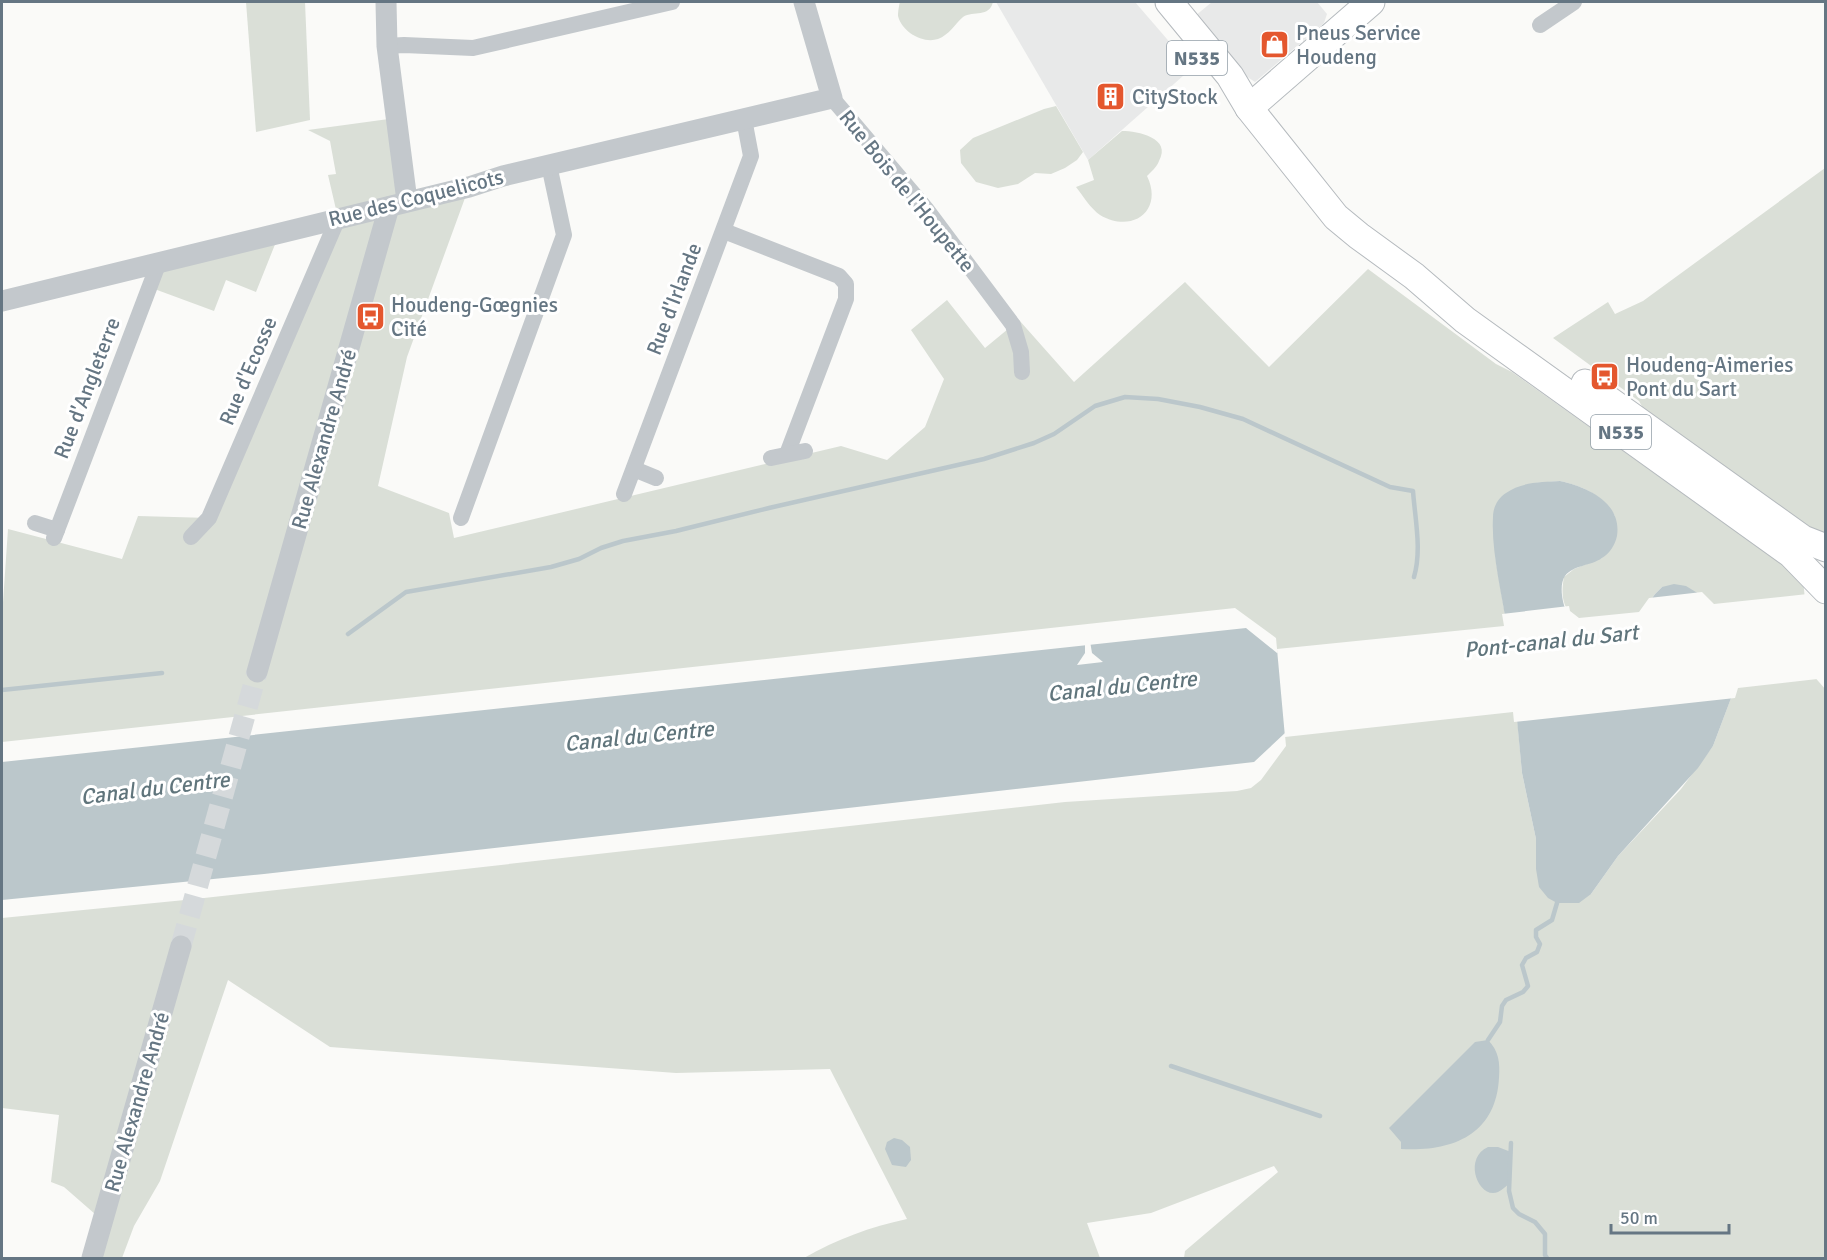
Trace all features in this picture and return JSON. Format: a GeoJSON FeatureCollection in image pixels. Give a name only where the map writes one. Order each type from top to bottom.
{"type":"FeatureCollection","features":[{"type":"Feature","properties":{"kind":"main road","name":"N535"},"geometry":{"type":"LineString","coordinates":[[1151,2],[1220,85],[1249,108]]}},
{"type":"Feature","properties":{"kind":"main road","name":"N535"},"geometry":{"type":"LineString","coordinates":[[1169,2],[1230,76],[1249,108],[1336,217],[1414,276],[1466,320],[1791,554],[1826,590]]}},
{"type":"Feature","properties":{"kind":"main road"},"geometry":{"type":"LineString","coordinates":[[1249,108],[1371,2]]}},
{"type":"Feature","properties":{"kind":"main road","name":"N535"},"geometry":{"type":"LineString","coordinates":[[1414,276],[1473,304],[1803,539],[1826,548]]}},
{"type":"Feature","properties":{"kind":"street","name":"Rue Alexandre André"},"geometry":{"type":"LineString","coordinates":[[257,672],[398,204],[386,2]]}},
{"type":"Feature","properties":{"kind":"street"},"geometry":{"type":"LineString","coordinates":[[387,46],[473,48],[672,2]]}},
{"type":"Feature","properties":{"kind":"street","name":"Rue Bois de l'Houpette"},"geometry":{"type":"LineString","coordinates":[[804,2],[832,98],[927,210],[1013,325],[1021,352],[1022,372]]}},
{"type":"Feature","properties":{"kind":"street"},"geometry":{"type":"LineString","coordinates":[[1540,25],[1574,2]]}},
{"type":"Feature","properties":{"kind":"street","name":"Rue des Coquelicots"},"geometry":{"type":"LineString","coordinates":[[2,301],[470,187],[503,176],[832,98]]}},
{"type":"Feature","properties":{"kind":"street","name":"Rue d'Irlande"},"geometry":{"type":"LineString","coordinates":[[624,494],[752,156],[744,119]]}},
{"type":"Feature","properties":{"kind":"street"},"geometry":{"type":"LineString","coordinates":[[461,518],[564,236],[549,165]]}},
{"type":"Feature","properties":{"kind":"street","name":"Rue d'Ecosse"},"geometry":{"type":"LineString","coordinates":[[191,537],[209,518],[338,218]]}},
{"type":"Feature","properties":{"kind":"street"},"geometry":{"type":"LineString","coordinates":[[724,231],[839,276],[846,284],[846,298],[788,454]]}},
{"type":"Feature","properties":{"kind":"street","name":"Rue d'Angleterre"},"geometry":{"type":"LineString","coordinates":[[35,523],[56,534],[159,262]]}},
{"type":"Feature","properties":{"kind":"street"},"geometry":{"type":"LineString","coordinates":[[771,458],[805,451]]}},
{"type":"Feature","properties":{"kind":"street"},"geometry":{"type":"LineString","coordinates":[[634,469],[656,478]]}},
{"type":"Feature","properties":{"kind":"street","name":"Rue Alexandre André"},"geometry":{"type":"LineString","coordinates":[[92,1258],[181,946]]}},
{"type":"Feature","properties":{"kind":"shaded area"},"geometry":{"type":"Polygon","coordinates":[[[246,2],[305,2],[310,120],[256,132],[246,2]]]}},
{"type":"Feature","properties":{"kind":"shaded area"},"geometry":{"type":"Polygon","coordinates":[[[900,2],[993,2],[985,12],[963,17],[938,39],[926,40],[908,32],[900,22],[898,16],[900,2]]]}},
{"type":"Feature","properties":{"kind":"shaded area"},"geometry":{"type":"Polygon","coordinates":[[[996,2],[1135,2],[1192,68],[1088,160],[996,2]]]}},
{"type":"Feature","properties":{"kind":"shaded area"},"geometry":{"type":"Polygon","coordinates":[[[1212,2],[1317,2],[1327,14],[1324,23],[1255,82],[1246,76],[1195,16],[1212,2]]]}},
{"type":"Feature","properties":{"kind":"shaded area"},"geometry":{"type":"Polygon","coordinates":[[[1056,106],[1083,152],[1077,160],[1065,168],[1051,174],[1035,173],[1018,184],[998,188],[976,182],[961,163],[960,150],[973,138],[1056,106]]]}},
{"type":"Feature","properties":{"kind":"shaded area"},"geometry":{"type":"Polygon","coordinates":[[[396,118],[408,201],[469,187],[407,357],[378,486],[449,513],[454,538],[841,446],[887,460],[925,427],[944,379],[911,330],[947,300],[985,348],[1019,320],[1074,382],[1185,282],[1269,367],[1368,269],[1496,364],[1512,372],[1803,579],[1812,674],[1826,690],[1825,1258],[1184,1258],[1185,1251],[1278,1172],[1274,1166],[1151,1213],[1087,1223],[1100,1258],[804,1258],[854,1234],[907,1219],[830,1069],[676,1073],[330,1047],[228,980],[160,1181],[134,1226],[122,1258],[92,1258],[103,1221],[64,1187],[51,1182],[59,1115],[2,1108],[2,918],[195,899],[1065,802],[1237,791],[1251,788],[1261,780],[1286,746],[1276,638],[1235,608],[2,742],[2,617],[8,529],[122,559],[138,516],[210,518],[338,218],[328,175],[336,174],[330,141],[308,130],[396,118]],[[1560,481],[1535,483],[1493,516],[1496,562],[1511,649],[1522,773],[1536,839],[1536,869],[1591,894],[1618,856],[1681,789],[1713,746],[1737,682],[1662,587],[1628,633],[1593,634],[1568,611],[1563,597],[1564,577],[1574,569],[1602,558],[1615,516],[1598,497],[1560,481]]]}},
{"type":"Feature","properties":{"kind":"shaded area"},"geometry":{"type":"Polygon","coordinates":[[[1122,131],[1136,132],[1151,137],[1157,141],[1162,153],[1157,165],[1147,176],[1151,189],[1148,209],[1142,216],[1123,222],[1100,215],[1076,187],[1094,180],[1088,160],[1122,131]]]}},
{"type":"Feature","properties":{"kind":"shaded area"},"geometry":{"type":"Polygon","coordinates":[[[1825,168],[1825,535],[1815,531],[1644,410],[1639,401],[1553,338],[1608,302],[1615,314],[1643,301],[1825,168]]]}},
{"type":"Feature","properties":{"kind":"shaded area"},"geometry":{"type":"Polygon","coordinates":[[[280,232],[256,292],[226,280],[214,311],[149,287],[159,262],[280,232]]]}},
{"type":"Feature","properties":{"kind":"water","name":"Canal du Centre"},"geometry":{"type":"Polygon","coordinates":[[[1560,481],[1581,487],[1600,498],[1614,514],[1617,524],[1616,539],[1607,554],[1598,561],[1568,572],[1565,576],[1562,594],[1568,613],[1578,621],[1641,614],[1662,587],[1674,584],[1686,586],[1704,597],[1736,685],[1713,746],[1698,768],[1618,856],[1591,894],[1579,903],[1557,903],[1548,898],[1539,887],[1536,869],[1536,839],[1522,773],[1516,709],[1285,733],[1254,762],[264,874],[2,900],[2,762],[1246,628],[1277,653],[1507,628],[1494,544],[1493,513],[1495,506],[1503,495],[1512,489],[1532,483],[1560,481]]]}},
{"type":"Feature","properties":{"kind":"water"},"geometry":{"type":"Polygon","coordinates":[[[1488,1040],[1494,1048],[1499,1067],[1496,1098],[1490,1114],[1468,1136],[1454,1143],[1420,1149],[1401,1149],[1401,1142],[1389,1128],[1475,1042],[1488,1040]]]}},
{"type":"Feature","properties":{"kind":"water"},"geometry":{"type":"Polygon","coordinates":[[[894,1138],[902,1140],[910,1147],[911,1160],[906,1167],[892,1165],[885,1149],[887,1142],[894,1138]]]}},
{"type":"Feature","properties":{"kind":"water"},"geometry":{"type":"Polygon","coordinates":[[[1488,1147],[1498,1147],[1511,1152],[1510,1183],[1498,1192],[1491,1193],[1480,1184],[1475,1169],[1480,1153],[1488,1147]]]}},
{"type":"Feature","properties":{"kind":"pier","name":"Pont-canal du Sart"},"geometry":{"type":"Polygon","coordinates":[[[1702,592],[1714,604],[1826,592],[1826,678],[1738,688],[1735,698],[1514,722],[1513,712],[1285,737],[1277,649],[1504,626],[1502,614],[1569,606],[1570,611],[1579,618],[1639,612],[1649,598],[1702,592]]]}},
{"type":"Feature","properties":{"kind":"pier"},"geometry":{"type":"Polygon","coordinates":[[[1090,641],[1092,653],[1103,662],[1077,665],[1085,653],[1085,642],[1090,641]]]}},
{"type":"Feature","properties":{"kind":"waterway"},"geometry":{"type":"LineString","coordinates":[[348,634],[406,592],[551,567],[579,559],[601,548],[623,541],[676,531],[984,459],[1034,443],[1054,434],[1095,406],[1125,397],[1158,399],[1200,407],[1243,419],[1390,487],[1413,491],[1418,545],[1414,577]]}},
{"type":"Feature","properties":{"kind":"waterway"},"geometry":{"type":"LineString","coordinates":[[2,690],[162,673]]}},
{"type":"Feature","properties":{"kind":"waterway"},"geometry":{"type":"LineString","coordinates":[[1488,1040],[1500,1022],[1502,1006],[1506,1000],[1523,992],[1528,986],[1522,965],[1526,958],[1537,952],[1540,944],[1536,937],[1536,930],[1552,920],[1557,903]]}},
{"type":"Feature","properties":{"kind":"waterway"},"geometry":{"type":"LineString","coordinates":[[1171,1066],[1320,1116]]}},
{"type":"Feature","properties":{"kind":"waterway"},"geometry":{"type":"LineString","coordinates":[[1511,1143],[1509,1191],[1513,1208],[1519,1214],[1535,1222],[1545,1234],[1547,1258]]}},
{"type":"Feature","properties":{"kind":"tunnel"},"geometry":{"type":"LineString","coordinates":[[181,946],[257,672]]}},
{"type":"Feature","properties":{"kind":"place","name":"Pneus Service Houdeng"},"geometry":{"type":"Point","coordinates":[1275,45]}},
{"type":"Feature","properties":{"kind":"place","name":"CityStock"},"geometry":{"type":"Point","coordinates":[1111,97]}},
{"type":"Feature","properties":{"kind":"place","name":"Houdeng-Gœgnies Cité"},"geometry":{"type":"Point","coordinates":[370,317]}},
{"type":"Feature","properties":{"kind":"place","name":"Houdeng-Aimeries Pont du Sart"},"geometry":{"type":"Point","coordinates":[1605,377]}}]}
